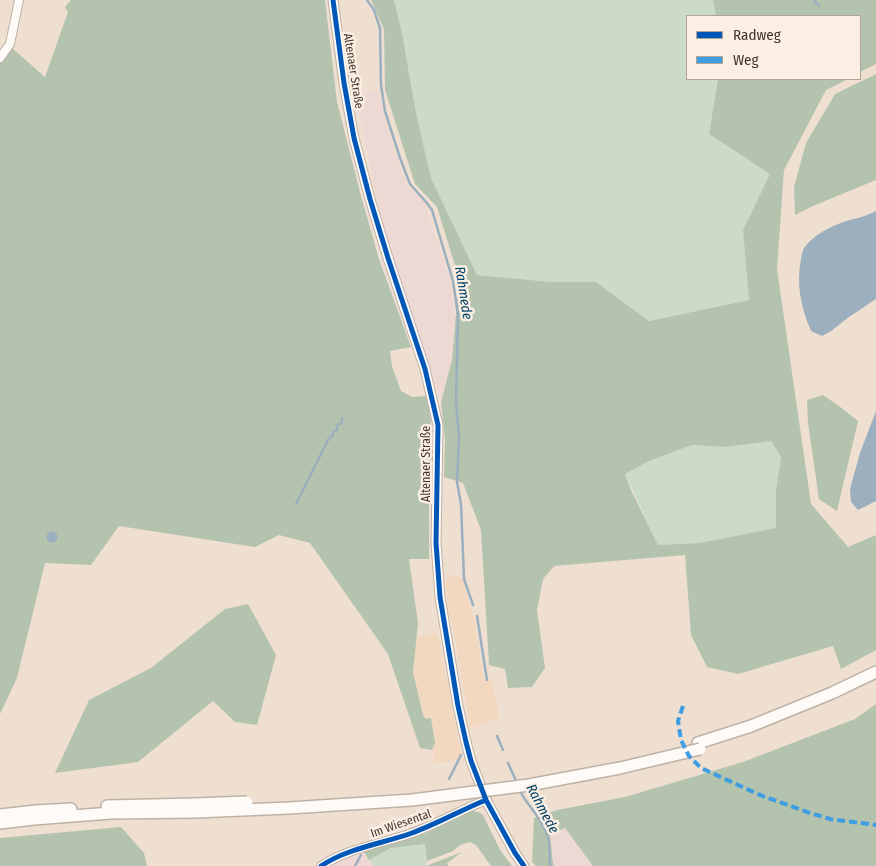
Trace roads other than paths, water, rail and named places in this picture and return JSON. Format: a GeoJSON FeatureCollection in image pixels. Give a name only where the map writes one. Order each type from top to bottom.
{"type":"FeatureCollection","features":[{"type":"Feature","properties":{"kind":"highway"},"geometry":{"type":"LineString","coordinates":[[699,746],[832,693],[876,672]]}},
{"type":"Feature","properties":{"kind":"highway"},"geometry":{"type":"LineString","coordinates":[[0,815],[128,805],[195,808],[289,808],[412,800],[538,783],[620,768],[753,730],[831,700],[876,678]]}},
{"type":"Feature","properties":{"kind":"highway"},"geometry":{"type":"LineString","coordinates":[[0,823],[110,813],[195,808]]}},
{"type":"Feature","properties":{"kind":"main road","name":"Altenaer Straße"},"geometry":{"type":"LineString","coordinates":[[333,0],[344,83],[354,138],[388,258],[425,370],[438,425],[436,543],[440,597],[458,706],[471,761],[486,800],[524,866]]}},
{"type":"Feature","properties":{"kind":"street"},"geometry":{"type":"LineString","coordinates":[[0,58],[10,44],[19,0]]}},
{"type":"Feature","properties":{"kind":"street","name":"Im Wiesental"},"geometry":{"type":"LineString","coordinates":[[321,866],[347,853],[412,833],[486,800]]}},
{"type":"Feature","properties":{"kind":"water"},"geometry":{"type":"Polygon","coordinates":[[[876,211],[876,299],[822,336],[811,331],[802,305],[799,287],[803,249],[814,237],[827,229],[876,211]]]}},
{"type":"Feature","properties":{"kind":"water"},"geometry":{"type":"Polygon","coordinates":[[[876,411],[876,501],[858,510],[851,502],[850,489],[860,453],[876,411]]]}},
{"type":"Feature","properties":{"kind":"water"},"geometry":{"type":"Polygon","coordinates":[[[50,532],[54,532],[57,537],[56,541],[50,542],[47,539],[47,535],[50,532]]]}},
{"type":"Feature","properties":{"kind":"waterway","name":"Rahmede"},"geometry":{"type":"LineString","coordinates":[[367,0],[374,10],[380,28],[381,85],[385,111],[410,184],[432,210],[453,281],[458,315],[456,402],[459,437],[457,482],[461,504],[464,579],[473,605]]}},
{"type":"Feature","properties":{"kind":"waterway"},"geometry":{"type":"LineString","coordinates":[[814,0],[819,6]]}},
{"type":"Feature","properties":{"kind":"waterway"},"geometry":{"type":"LineString","coordinates":[[296,504],[329,438],[337,430],[337,425],[342,423],[342,418]]}},
{"type":"Feature","properties":{"kind":"waterway","name":"Rahmede"},"geometry":{"type":"LineString","coordinates":[[477,616],[487,680]]}},
{"type":"Feature","properties":{"kind":"waterway","name":"Rahmede"},"geometry":{"type":"LineString","coordinates":[[497,736],[503,750]]}},
{"type":"Feature","properties":{"kind":"waterway"},"geometry":{"type":"LineString","coordinates":[[449,779],[461,755]]}},
{"type":"Feature","properties":{"kind":"waterway","name":"Rahmede"},"geometry":{"type":"LineString","coordinates":[[508,763],[517,783]]}},
{"type":"Feature","properties":{"kind":"waterway","name":"Rahmede"},"geometry":{"type":"LineString","coordinates":[[520,791],[546,831],[550,866]]}},
{"type":"Feature","properties":{"kind":"waterway"},"geometry":{"type":"LineString","coordinates":[[355,866],[361,855]]}}]}
